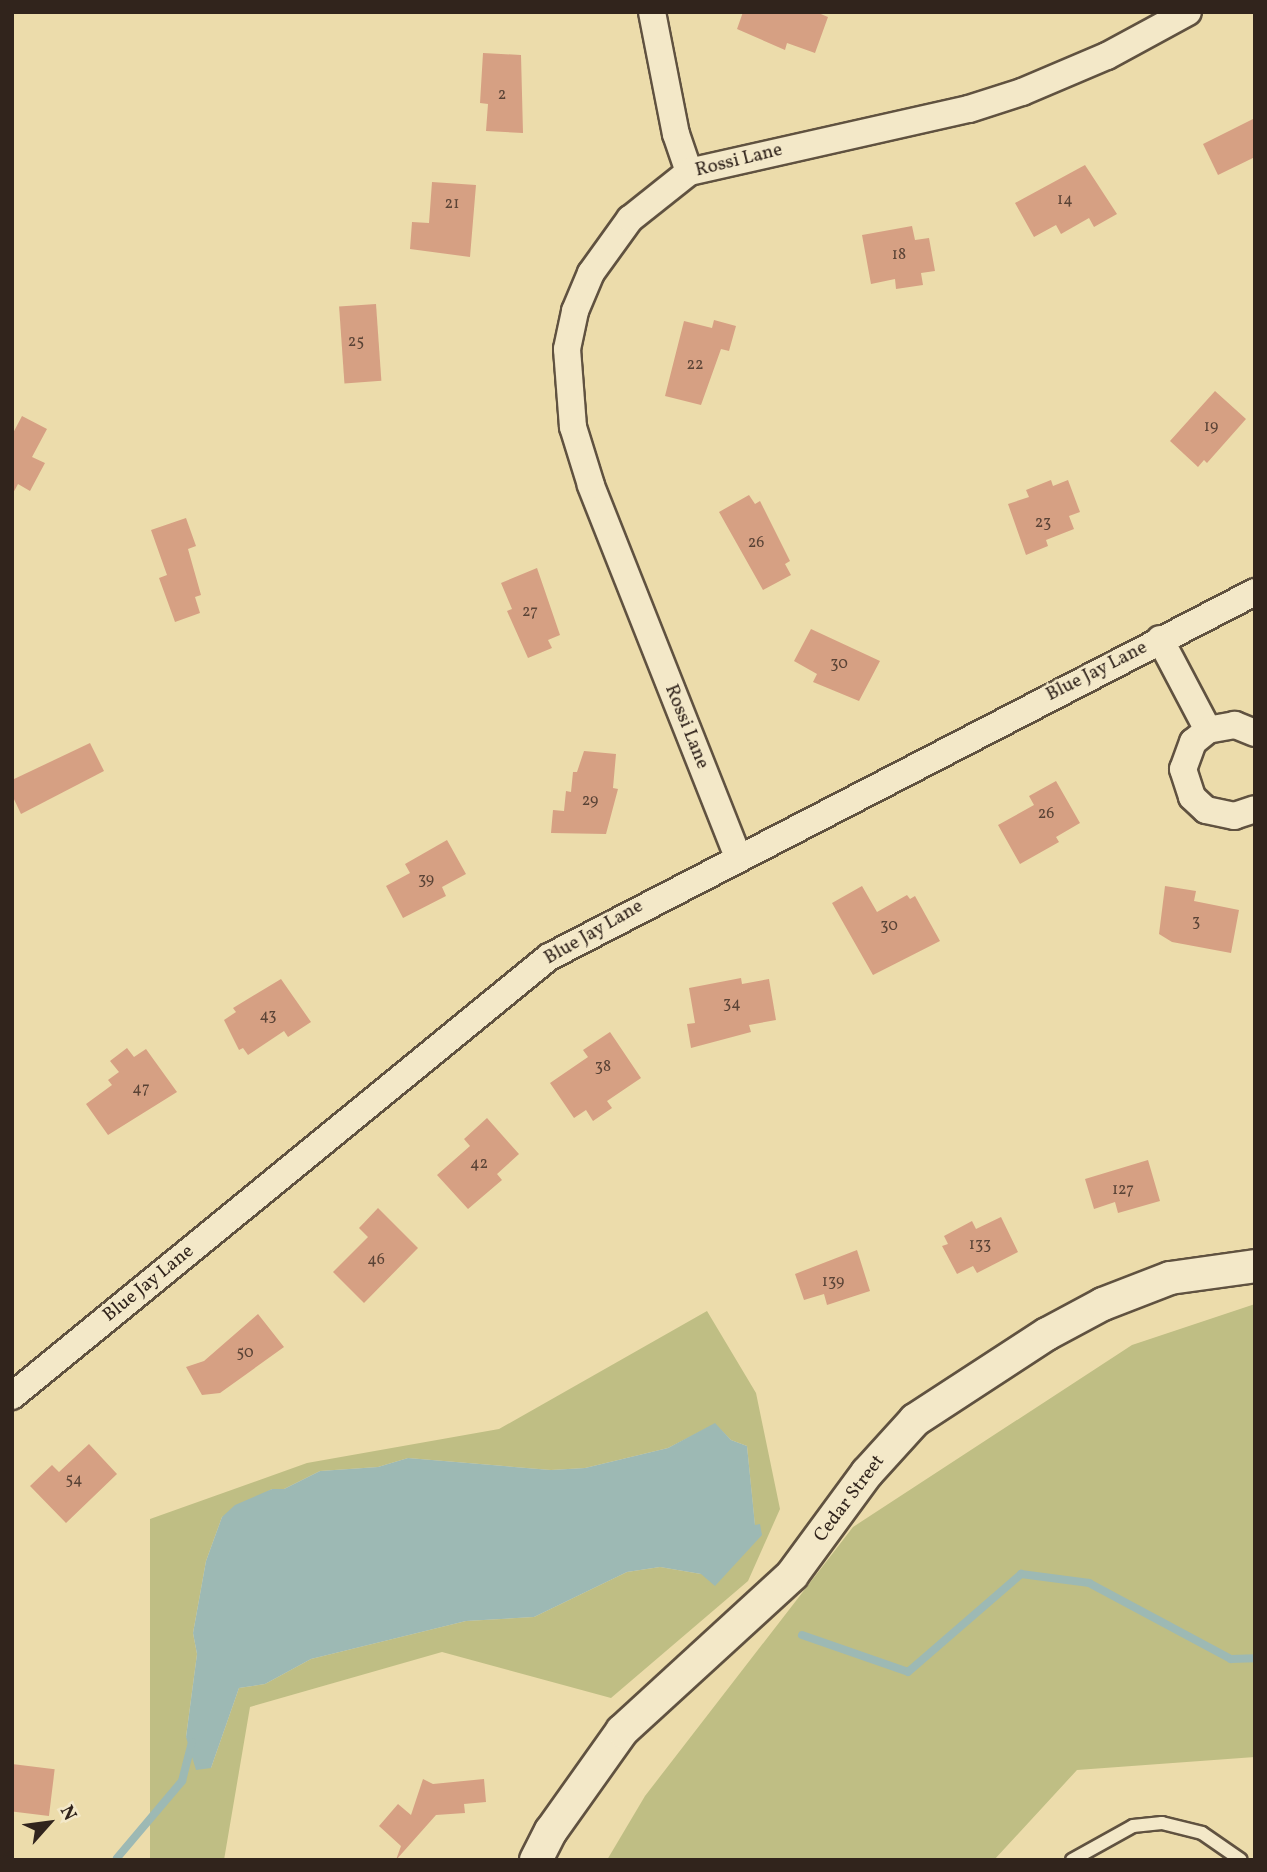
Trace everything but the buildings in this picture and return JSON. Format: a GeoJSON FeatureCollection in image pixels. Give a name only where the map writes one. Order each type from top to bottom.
{"type":"FeatureCollection","features":[{"type":"Feature","properties":{"kind":"street"},"geometry":{"type":"LineString","coordinates":[[652,12],[676,134],[689,172]]}},
{"type":"Feature","properties":{"kind":"street","name":"Rossi Lane"},"geometry":{"type":"LineString","coordinates":[[738,857],[591,485],[567,395],[567,349],[575,311],[591,273],[630,219],[689,172],[1009,97],[1107,56],[1188,12]]}},
{"type":"Feature","properties":{"kind":"street","name":"Blue Jay Lane"},"geometry":{"type":"LineString","coordinates":[[12,1396],[549,957],[1255,592]]}},
{"type":"Feature","properties":{"kind":"street"},"geometry":{"type":"LineString","coordinates":[[1160,639],[1208,730]]}},
{"type":"Feature","properties":{"kind":"street"},"geometry":{"type":"LineString","coordinates":[[1255,733],[1236,725],[1208,730],[1193,742],[1185,760],[1184,779],[1192,797],[1206,810],[1224,816],[1255,809]]}},
{"type":"Feature","properties":{"kind":"street","name":"Cedar Street"},"geometry":{"type":"LineString","coordinates":[[536,1860],[551,1831],[622,1731],[792,1575],[867,1473],[915,1420],[1047,1334],[1103,1304],[1170,1278],[1255,1266]]}},
{"type":"Feature","properties":{"kind":"lane"},"geometry":{"type":"LineString","coordinates":[[1072,1860],[1133,1826],[1162,1823],[1202,1833],[1241,1860]]}},
{"type":"Feature","properties":{"kind":"shaded area"},"geometry":{"type":"Polygon","coordinates":[[[1255,1304],[1255,1757],[1077,1770],[994,1860],[607,1860],[645,1796],[853,1527],[1132,1345],[1255,1304]]]}},
{"type":"Feature","properties":{"kind":"shaded area"},"geometry":{"type":"Polygon","coordinates":[[[707,1311],[756,1393],[780,1509],[748,1581],[611,1698],[442,1652],[250,1707],[224,1860],[150,1860],[150,1519],[307,1463],[499,1429],[707,1311]],[[715,1424],[668,1448],[585,1468],[551,1470],[408,1458],[378,1467],[320,1471],[284,1489],[272,1489],[222,1517],[206,1561],[193,1633],[197,1654],[186,1737],[211,1768],[239,1688],[265,1684],[311,1659],[466,1621],[534,1617],[627,1572],[660,1567],[701,1574],[755,1526],[747,1446],[731,1440],[715,1424]]]}},
{"type":"Feature","properties":{"kind":"water"},"geometry":{"type":"Polygon","coordinates":[[[715,1423],[731,1440],[747,1446],[755,1525],[760,1524],[762,1535],[715,1586],[701,1574],[660,1567],[627,1572],[534,1617],[466,1621],[311,1659],[265,1684],[239,1688],[211,1768],[196,1770],[186,1737],[197,1654],[193,1633],[206,1561],[222,1517],[235,1505],[272,1489],[284,1489],[320,1471],[378,1467],[408,1458],[551,1470],[585,1468],[668,1448],[715,1423]]]}},
{"type":"Feature","properties":{"kind":"waterway"},"geometry":{"type":"LineString","coordinates":[[802,1635],[908,1672],[1021,1574],[1089,1583],[1231,1659],[1255,1658]]}},
{"type":"Feature","properties":{"kind":"waterway"},"geometry":{"type":"LineString","coordinates":[[117,1858],[182,1781],[192,1742]]}}]}
